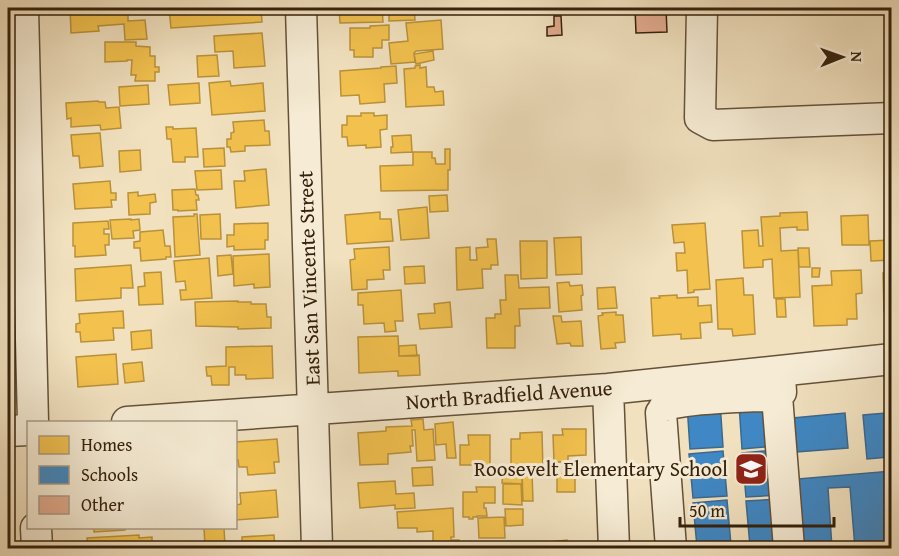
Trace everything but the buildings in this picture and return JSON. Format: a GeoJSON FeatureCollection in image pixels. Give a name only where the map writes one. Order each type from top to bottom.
{"type":"FeatureCollection","features":[{"type":"Feature","properties":{"kind":"street"},"geometry":{"type":"LineString","coordinates":[[23,8],[33,421]]}},
{"type":"Feature","properties":{"kind":"street","name":"East San Vincente Street"},"geometry":{"type":"LineString","coordinates":[[301,8],[317,549]]}},
{"type":"Feature","properties":{"kind":"street"},"geometry":{"type":"LineString","coordinates":[[702,8],[700,118],[713,125],[891,118]]}},
{"type":"Feature","properties":{"kind":"street","name":"North Bradfield Avenue"},"geometry":{"type":"LineString","coordinates":[[154,421],[608,389],[779,383],[891,359]]}},
{"type":"Feature","properties":{"kind":"street"},"geometry":{"type":"LineString","coordinates":[[671,549],[661,413],[673,402],[723,398],[779,383],[789,549]]}},
{"type":"Feature","properties":{"kind":"street"},"geometry":{"type":"LineString","coordinates":[[608,389],[614,549]]}},
{"type":"Feature","properties":{"kind":"street"},"geometry":{"type":"LineString","coordinates":[[8,431],[27,430]]}},
{"type":"Feature","properties":{"kind":"street"},"geometry":{"type":"LineString","coordinates":[[36,529],[37,549]]}},
{"type":"Feature","properties":{"kind":"place","name":"Roosevelt Elementary School"},"geometry":{"type":"Point","coordinates":[751,469]}}]}
